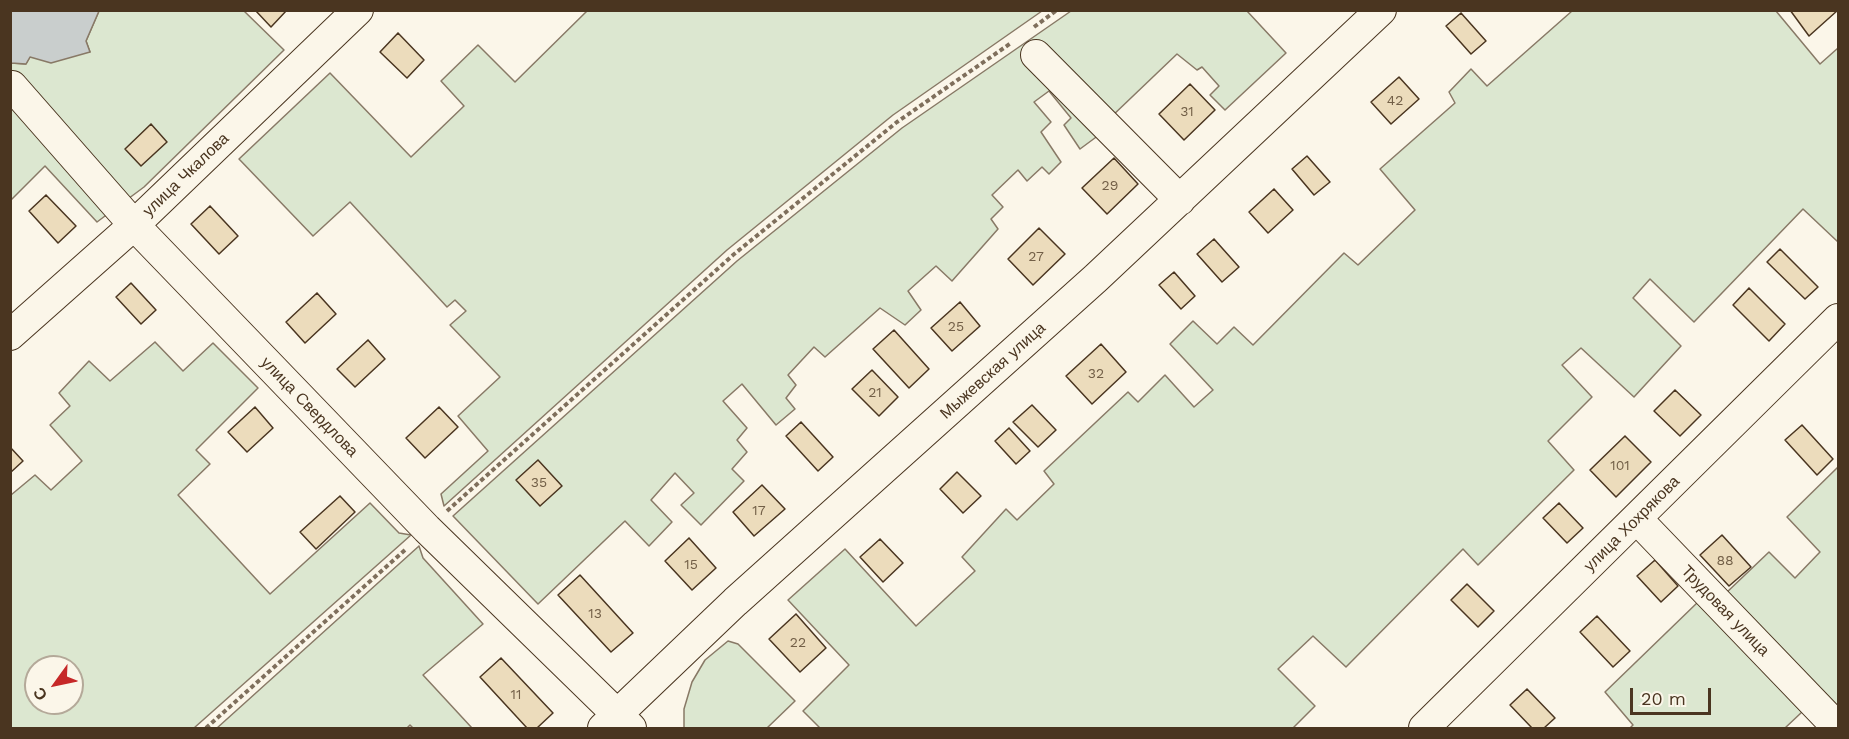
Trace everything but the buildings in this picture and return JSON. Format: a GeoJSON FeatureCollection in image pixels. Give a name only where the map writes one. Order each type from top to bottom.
{"type":"FeatureCollection","features":[{"type":"Feature","properties":{"kind":"street","name":"улица Чкалова"},"geometry":{"type":"LineString","coordinates":[[10,335],[134,225],[358,10]]}},
{"type":"Feature","properties":{"kind":"street","name":"Мыжевская улица"},"geometry":{"type":"LineString","coordinates":[[617,724],[735,602],[1096,278],[1381,10]]}},
{"type":"Feature","properties":{"kind":"street"},"geometry":{"type":"LineString","coordinates":[[1028,41],[1180,200]]}},
{"type":"Feature","properties":{"kind":"street","name":"улица Свердлова"},"geometry":{"type":"LineString","coordinates":[[12,86],[134,225],[617,724]]}},
{"type":"Feature","properties":{"kind":"street","name":"улица Хохрякова"},"geometry":{"type":"LineString","coordinates":[[1424,729],[1839,319]]}},
{"type":"Feature","properties":{"kind":"street","name":"Трудовая улица"},"geometry":{"type":"LineString","coordinates":[[1637,519],[1838,729]]}},
{"type":"Feature","properties":{"kind":"path"},"geometry":{"type":"LineString","coordinates":[[206,729],[733,255],[897,123],[1028,41],[1057,10]]}},
{"type":"Feature","properties":{"kind":"green space"},"geometry":{"type":"Polygon","coordinates":[[[99,11],[244,11],[284,50],[144,187],[97,222],[45,166],[11,200],[11,63],[26,64],[30,57],[90,52],[86,41],[99,11]]]}},
{"type":"Feature","properties":{"kind":"green space"},"geometry":{"type":"Polygon","coordinates":[[[587,11],[1042,11],[893,115],[727,250],[444,506],[441,494],[488,451],[458,416],[500,377],[450,325],[466,311],[455,300],[447,307],[350,202],[313,236],[239,159],[330,73],[411,157],[464,106],[441,81],[478,45],[515,82],[587,11]]]}},
{"type":"Feature","properties":{"kind":"green space"},"geometry":{"type":"Polygon","coordinates":[[[1071,11],[1247,11],[1286,53],[1225,110],[1210,95],[1219,86],[1202,67],[1197,70],[1177,54],[1110,118],[1103,132],[1080,149],[1064,125],[1071,118],[1049,91],[1034,102],[1051,122],[1041,132],[1061,162],[1049,174],[1042,167],[1027,181],[1018,170],[992,195],[1003,207],[991,219],[998,229],[952,281],[936,266],[908,291],[921,310],[905,325],[880,308],[825,357],[814,347],[788,375],[796,385],[786,398],[795,409],[776,425],[742,384],[723,401],[747,428],[737,440],[747,452],[732,469],[744,481],[701,525],[681,505],[694,493],[675,473],[651,500],[672,522],[649,546],[625,521],[538,604],[453,516],[737,261],[902,128],[1071,11]]]}},
{"type":"Feature","properties":{"kind":"green space"},"geometry":{"type":"Polygon","coordinates":[[[1572,11],[1776,11],[1820,64],[1838,48],[1838,242],[1803,209],[1694,322],[1650,279],[1633,298],[1681,346],[1634,397],[1581,348],[1562,365],[1592,397],[1548,441],[1574,470],[1478,565],[1463,549],[1346,667],[1313,636],[1278,669],[1315,706],[1293,728],[820,728],[803,711],[849,665],[788,600],[845,549],[916,626],[975,571],[962,557],[1006,509],[1017,520],[1054,484],[1044,471],[1128,392],[1138,402],[1165,375],[1194,407],[1213,390],[1170,344],[1193,321],[1217,344],[1234,327],[1253,345],[1344,253],[1358,265],[1415,210],[1380,169],[1455,103],[1449,92],[1471,69],[1487,86],[1572,11]]]}},
{"type":"Feature","properties":{"kind":"green space"},"geometry":{"type":"Polygon","coordinates":[[[155,342],[183,371],[213,343],[258,388],[196,450],[210,464],[178,495],[270,594],[370,503],[399,533],[411,535],[194,728],[11,728],[11,495],[35,475],[51,490],[82,461],[50,425],[70,406],[59,393],[89,361],[110,381],[155,342]]]}},
{"type":"Feature","properties":{"kind":"green space"},"geometry":{"type":"Polygon","coordinates":[[[1838,467],[1837,708],[1725,594],[1769,552],[1795,578],[1820,552],[1787,517],[1838,467]]]}},
{"type":"Feature","properties":{"kind":"green space"},"geometry":{"type":"Polygon","coordinates":[[[419,546],[423,558],[483,624],[423,675],[472,728],[413,728],[410,725],[407,728],[217,728],[419,546]]]}},
{"type":"Feature","properties":{"kind":"green space"},"geometry":{"type":"Polygon","coordinates":[[[1698,602],[1802,712],[1785,728],[1630,728],[1633,725],[1605,692],[1698,602]]]}},
{"type":"Feature","properties":{"kind":"green space"},"geometry":{"type":"Polygon","coordinates":[[[728,641],[738,644],[795,701],[767,728],[684,728],[684,709],[692,682],[705,660],[728,641]]]}},
{"type":"Feature","properties":{"kind":"shaded area"},"geometry":{"type":"Polygon","coordinates":[[[10,11],[99,11],[86,41],[90,52],[51,63],[30,57],[26,64],[11,63],[10,11]]]}}]}
